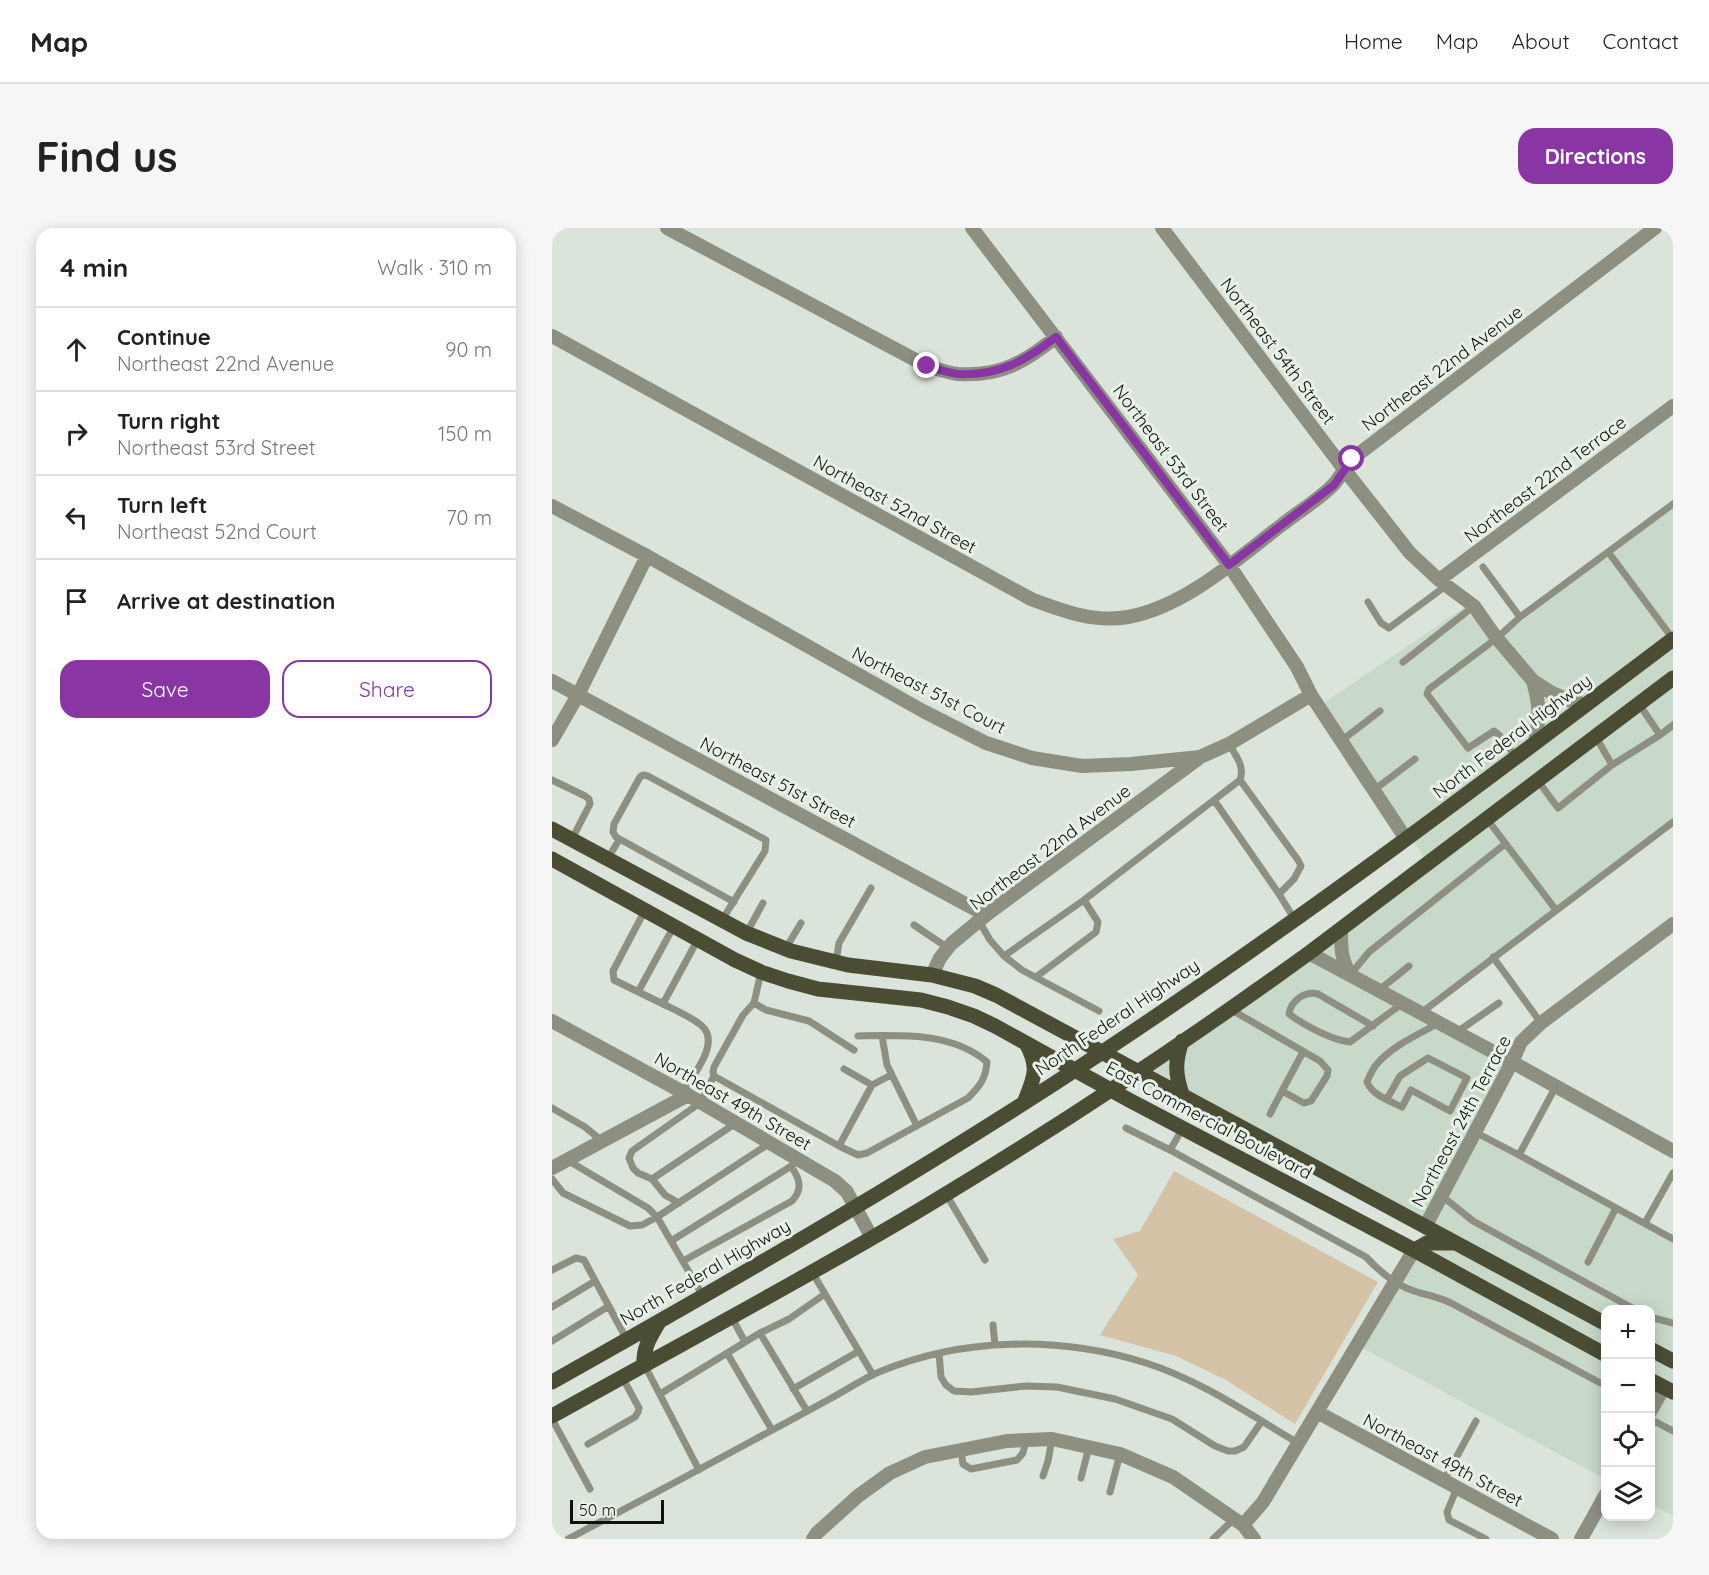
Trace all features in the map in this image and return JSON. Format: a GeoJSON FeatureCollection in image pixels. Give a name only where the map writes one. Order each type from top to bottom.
{"type":"FeatureCollection","features":[{"type":"Feature","properties":{"kind":"main road","name":"North Federal Highway"},"geometry":{"type":"LineString","coordinates":[[552,1382],[856,1208],[1101,1053],[1295,920],[1673,639]]}},
{"type":"Feature","properties":{"kind":"main road"},"geometry":{"type":"LineString","coordinates":[[552,1418],[872,1238],[946,1194],[1138,1072],[1341,930],[1673,678]]}},
{"type":"Feature","properties":{"kind":"main road","name":"East Commercial Boulevard"},"geometry":{"type":"LineString","coordinates":[[552,829],[746,933],[786,948],[857,966],[932,975],[975,986],[996,995],[1601,1322]]}},
{"type":"Feature","properties":{"kind":"main road","name":"East Commercial Boulevard"},"geometry":{"type":"LineString","coordinates":[[552,859],[761,972],[818,989],[921,1000],[948,1007],[984,1021],[1414,1250],[1601,1353]]}},
{"type":"Feature","properties":{"kind":"main road"},"geometry":{"type":"LineString","coordinates":[[1182,1041],[1176,1066],[1177,1080],[1182,1095]]}},
{"type":"Feature","properties":{"kind":"main road"},"geometry":{"type":"LineString","coordinates":[[1024,1103],[1032,1085],[1034,1070],[1033,1056],[1026,1043]]}},
{"type":"Feature","properties":{"kind":"main road"},"geometry":{"type":"LineString","coordinates":[[1414,1250],[1427,1243],[1456,1243]]}},
{"type":"Feature","properties":{"kind":"main road"},"geometry":{"type":"LineString","coordinates":[[644,1365],[643,1353],[659,1322]]}},
{"type":"Feature","properties":{"kind":"main road"},"geometry":{"type":"LineString","coordinates":[[1655,1352],[1673,1361]]}},
{"type":"Feature","properties":{"kind":"street","name":"Northeast 53rd Street"},"geometry":{"type":"LineString","coordinates":[[972,228],[1229,565],[1406,839]]}},
{"type":"Feature","properties":{"kind":"street","name":"Northeast 54th Street"},"geometry":{"type":"LineString","coordinates":[[1162,228],[1410,553],[1443,583],[1474,606],[1533,681],[1568,700],[1586,705]]}},
{"type":"Feature","properties":{"kind":"street","name":"Northeast 22nd Avenue"},"geometry":{"type":"LineString","coordinates":[[1229,565],[1334,485],[1344,469],[1361,452],[1655,228]]}},
{"type":"Feature","properties":{"kind":"street"},"geometry":{"type":"LineString","coordinates":[[672,229],[927,366],[956,374],[984,374],[1009,367],[1032,356],[1056,337]]}},
{"type":"Feature","properties":{"kind":"street","name":"Northeast 52nd Street"},"geometry":{"type":"LineString","coordinates":[[552,336],[1031,599],[1071,614],[1102,619],[1155,611],[1184,597],[1229,565]]}},
{"type":"Feature","properties":{"kind":"street","name":"Northeast 22nd Terrace"},"geometry":{"type":"LineString","coordinates":[[1443,583],[1673,406]]}},
{"type":"Feature","properties":{"kind":"street","name":"Northeast 51st Court"},"geometry":{"type":"LineString","coordinates":[[552,506],[647,556],[912,706],[986,743],[1032,758],[1082,766],[1200,757],[1229,744],[1311,695]]}},
{"type":"Feature","properties":{"kind":"street"},"geometry":{"type":"LineString","coordinates":[[554,732],[578,695],[647,556]]}},
{"type":"Feature","properties":{"kind":"street","name":"Northeast 51st Street"},"geometry":{"type":"LineString","coordinates":[[552,681],[983,918]]}},
{"type":"Feature","properties":{"kind":"street","name":"Northeast 54th Street"},"geometry":{"type":"LineString","coordinates":[[1533,681],[1539,701],[1539,720],[1535,742]]}},
{"type":"Feature","properties":{"kind":"street","name":"Northeast 22nd Avenue"},"geometry":{"type":"LineString","coordinates":[[932,975],[948,948],[983,918],[1200,757]]}},
{"type":"Feature","properties":{"kind":"street","name":"Northeast 24th Terrace"},"geometry":{"type":"LineString","coordinates":[[1425,1227],[1521,1042],[1541,1023],[1673,924]]}},
{"type":"Feature","properties":{"kind":"street"},"geometry":{"type":"LineString","coordinates":[[1341,930],[1343,962],[1350,975]]}},
{"type":"Feature","properties":{"kind":"street"},"geometry":{"type":"LineString","coordinates":[[1309,953],[1673,1151]]}},
{"type":"Feature","properties":{"kind":"street","name":"Northeast 49th Street"},"geometry":{"type":"LineString","coordinates":[[552,1022],[736,1123],[770,1143],[796,1163],[835,1181],[847,1192],[872,1238]]}},
{"type":"Feature","properties":{"kind":"street"},"geometry":{"type":"LineString","coordinates":[[552,1168],[690,1097]]}},
{"type":"Feature","properties":{"kind":"street"},"geometry":{"type":"LineString","coordinates":[[1238,1522],[1263,1502],[1414,1250]]}},
{"type":"Feature","properties":{"kind":"street"},"geometry":{"type":"LineString","coordinates":[[1655,1401],[1662,1386]]}},
{"type":"Feature","properties":{"kind":"street","name":"Northeast 49th Street"},"geometry":{"type":"LineString","coordinates":[[1317,1412],[1552,1539]]}},
{"type":"Feature","properties":{"kind":"street"},"geometry":{"type":"LineString","coordinates":[[813,1539],[858,1496],[890,1473],[925,1457],[1007,1441],[1052,1439],[1120,1454],[1173,1477],[1238,1522],[1254,1539]]}},
{"type":"Feature","properties":{"kind":"street"},"geometry":{"type":"LineString","coordinates":[[1581,1539],[1601,1502]]}},
{"type":"Feature","properties":{"kind":"lane"},"geometry":{"type":"LineString","coordinates":[[1516,757],[1494,731],[1468,748],[1427,694],[1429,688],[1673,504]]}},
{"type":"Feature","properties":{"kind":"lane"},"geometry":{"type":"LineString","coordinates":[[1609,553],[1673,639]]}},
{"type":"Feature","properties":{"kind":"lane"},"geometry":{"type":"LineString","coordinates":[[1483,567],[1520,618]]}},
{"type":"Feature","properties":{"kind":"lane"},"geometry":{"type":"LineString","coordinates":[[1368,602],[1381,623],[1389,628],[1443,583]]}},
{"type":"Feature","properties":{"kind":"lane"},"geometry":{"type":"LineString","coordinates":[[1403,662],[1474,606]]}},
{"type":"Feature","properties":{"kind":"lane"},"geometry":{"type":"LineString","coordinates":[[1639,704],[1660,735]]}},
{"type":"Feature","properties":{"kind":"lane"},"geometry":{"type":"LineString","coordinates":[[1341,741],[1380,711]]}},
{"type":"Feature","properties":{"kind":"lane"},"geometry":{"type":"LineString","coordinates":[[1538,781],[1558,808],[1612,765],[1673,725]]}},
{"type":"Feature","properties":{"kind":"lane"},"geometry":{"type":"LineString","coordinates":[[1596,737],[1612,765]]}},
{"type":"Feature","properties":{"kind":"lane"},"geometry":{"type":"LineString","coordinates":[[1004,957],[1084,900],[1240,780],[1241,764],[1229,744]]}},
{"type":"Feature","properties":{"kind":"lane"},"geometry":{"type":"LineString","coordinates":[[1374,790],[1415,759]]}},
{"type":"Feature","properties":{"kind":"lane"},"geometry":{"type":"LineString","coordinates":[[722,920],[734,902],[765,851],[766,840],[643,775],[636,782],[614,824],[613,832],[619,840],[734,902]]}},
{"type":"Feature","properties":{"kind":"lane"},"geometry":{"type":"LineString","coordinates":[[552,780],[589,799],[590,804],[572,839]]}},
{"type":"Feature","properties":{"kind":"lane"},"geometry":{"type":"LineString","coordinates":[[1240,780],[1301,866],[1294,879],[1279,894]]}},
{"type":"Feature","properties":{"kind":"lane"},"geometry":{"type":"LineString","coordinates":[[1214,800],[1295,920]]}},
{"type":"Feature","properties":{"kind":"lane"},"geometry":{"type":"LineString","coordinates":[[1486,819],[1556,910]]}},
{"type":"Feature","properties":{"kind":"lane"},"geometry":{"type":"LineString","coordinates":[[1421,1013],[1673,822]]}},
{"type":"Feature","properties":{"kind":"lane"},"geometry":{"type":"LineString","coordinates":[[608,859],[619,840]]}},
{"type":"Feature","properties":{"kind":"lane"},"geometry":{"type":"LineString","coordinates":[[1350,975],[1369,952],[1505,843]]}},
{"type":"Feature","properties":{"kind":"lane"},"geometry":{"type":"LineString","coordinates":[[836,962],[839,943],[871,888]]}},
{"type":"Feature","properties":{"kind":"lane"},"geometry":{"type":"LineString","coordinates":[[1036,977],[1096,932],[1098,922],[1084,900]]}},
{"type":"Feature","properties":{"kind":"lane"},"geometry":{"type":"LineString","coordinates":[[746,933],[763,903]]}},
{"type":"Feature","properties":{"kind":"lane"},"geometry":{"type":"LineString","coordinates":[[645,910],[613,970],[614,980],[701,1025],[708,1036],[706,1054],[690,1097]]}},
{"type":"Feature","properties":{"kind":"lane"},"geometry":{"type":"LineString","coordinates":[[983,918],[990,940],[1004,957],[1022,970],[1099,1011]]}},
{"type":"Feature","properties":{"kind":"lane"},"geometry":{"type":"LineString","coordinates":[[786,948],[801,923]]}},
{"type":"Feature","properties":{"kind":"lane"},"geometry":{"type":"LineString","coordinates":[[638,992],[674,926]]}},
{"type":"Feature","properties":{"kind":"lane"},"geometry":{"type":"LineString","coordinates":[[914,926],[948,948]]}},
{"type":"Feature","properties":{"kind":"lane"},"geometry":{"type":"LineString","coordinates":[[661,1003],[665,1000],[698,939]]}},
{"type":"Feature","properties":{"kind":"lane"},"geometry":{"type":"LineString","coordinates":[[1493,957],[1541,1023]]}},
{"type":"Feature","properties":{"kind":"lane"},"geometry":{"type":"LineString","coordinates":[[1379,990],[1409,966]]}},
{"type":"Feature","properties":{"kind":"lane"},"geometry":{"type":"LineString","coordinates":[[761,972],[754,1003],[743,1015],[712,1072],[714,1076],[839,1146],[858,1155],[867,1153],[968,1098],[979,1088],[984,1079],[987,1062],[978,1055],[943,1041],[924,1037],[858,1036]]}},
{"type":"Feature","properties":{"kind":"lane"},"geometry":{"type":"LineString","coordinates":[[1373,1026],[1311,992],[1305,993],[1289,1010],[1289,1014],[1294,1017],[1343,1042],[1350,1042],[1373,1026],[1403,1003]]}},
{"type":"Feature","properties":{"kind":"lane"},"geometry":{"type":"LineString","coordinates":[[754,1003],[766,1010],[809,1021],[854,1050]]}},
{"type":"Feature","properties":{"kind":"lane"},"geometry":{"type":"LineString","coordinates":[[1457,1032],[1499,1003]]}},
{"type":"Feature","properties":{"kind":"lane"},"geometry":{"type":"LineString","coordinates":[[1230,1009],[1304,1052],[1328,1070],[1327,1076],[1311,1101],[1307,1103],[1282,1091]]}},
{"type":"Feature","properties":{"kind":"lane"},"geometry":{"type":"LineString","coordinates":[[1387,1099],[1400,1076],[1428,1058],[1467,1078],[1450,1111],[1411,1090],[1402,1107],[1387,1099],[1369,1089],[1367,1082],[1374,1067],[1399,1045],[1439,1023]]}},
{"type":"Feature","properties":{"kind":"lane"},"geometry":{"type":"LineString","coordinates":[[882,1036],[887,1065],[917,1126]]}},
{"type":"Feature","properties":{"kind":"lane"},"geometry":{"type":"LineString","coordinates":[[1270,1114],[1304,1052]]}},
{"type":"Feature","properties":{"kind":"lane"},"geometry":{"type":"LineString","coordinates":[[844,1069],[872,1085]]}},
{"type":"Feature","properties":{"kind":"lane"},"geometry":{"type":"LineString","coordinates":[[839,1146],[872,1085],[891,1075]]}},
{"type":"Feature","properties":{"kind":"lane"},"geometry":{"type":"LineString","coordinates":[[679,1203],[665,1195],[651,1179],[638,1173],[629,1158],[632,1151],[714,1076]]}},
{"type":"Feature","properties":{"kind":"lane"},"geometry":{"type":"LineString","coordinates":[[1519,1155],[1556,1086]]}},
{"type":"Feature","properties":{"kind":"lane"},"geometry":{"type":"LineString","coordinates":[[552,1108],[585,1127],[602,1142]]}},
{"type":"Feature","properties":{"kind":"lane"},"geometry":{"type":"LineString","coordinates":[[651,1179],[736,1123]]}},
{"type":"Feature","properties":{"kind":"lane"},"geometry":{"type":"LineString","coordinates":[[1126,1128],[1366,1257],[1380,1271],[1411,1290],[1441,1298],[1601,1384]]}},
{"type":"Feature","properties":{"kind":"lane"},"geometry":{"type":"LineString","coordinates":[[1170,1150],[1183,1128]]}},
{"type":"Feature","properties":{"kind":"lane"},"geometry":{"type":"LineString","coordinates":[[1475,1132],[1673,1239]]}},
{"type":"Feature","properties":{"kind":"lane"},"geometry":{"type":"LineString","coordinates":[[552,1179],[563,1193],[630,1226],[642,1226],[770,1143]]}},
{"type":"Feature","properties":{"kind":"lane"},"geometry":{"type":"LineString","coordinates":[[567,1160],[648,1208],[657,1217],[703,1296]]}},
{"type":"Feature","properties":{"kind":"lane"},"geometry":{"type":"LineString","coordinates":[[671,1242],[796,1163],[800,1184],[792,1201],[683,1262]]}},
{"type":"Feature","properties":{"kind":"lane"},"geometry":{"type":"LineString","coordinates":[[1645,1223],[1673,1173]]}},
{"type":"Feature","properties":{"kind":"lane"},"geometry":{"type":"LineString","coordinates":[[946,1194],[985,1260]]}},
{"type":"Feature","properties":{"kind":"lane"},"geometry":{"type":"LineString","coordinates":[[1442,1196],[1473,1221],[1627,1305]]}},
{"type":"Feature","properties":{"kind":"lane"},"geometry":{"type":"LineString","coordinates":[[1588,1262],[1616,1208]]}},
{"type":"Feature","properties":{"kind":"lane"},"geometry":{"type":"LineString","coordinates":[[552,1270],[576,1258],[584,1260],[627,1340]]}},
{"type":"Feature","properties":{"kind":"lane"},"geometry":{"type":"LineString","coordinates":[[812,1272],[873,1375]]}},
{"type":"Feature","properties":{"kind":"lane"},"geometry":{"type":"LineString","coordinates":[[552,1307],[595,1281]]}},
{"type":"Feature","properties":{"kind":"lane"},"geometry":{"type":"LineString","coordinates":[[660,1394],[745,1342],[789,1319],[825,1294]]}},
{"type":"Feature","properties":{"kind":"lane"},"geometry":{"type":"LineString","coordinates":[[552,1341],[609,1306]]}},
{"type":"Feature","properties":{"kind":"lane"},"geometry":{"type":"LineString","coordinates":[[731,1316],[745,1342]]}},
{"type":"Feature","properties":{"kind":"lane"},"geometry":{"type":"LineString","coordinates":[[1655,1318],[1673,1323]]}},
{"type":"Feature","properties":{"kind":"lane"},"geometry":{"type":"LineString","coordinates":[[993,1325],[995,1345]]}},
{"type":"Feature","properties":{"kind":"lane"},"geometry":{"type":"LineString","coordinates":[[760,1334],[807,1411]]}},
{"type":"Feature","properties":{"kind":"lane"},"geometry":{"type":"LineString","coordinates":[[568,1539],[873,1375],[919,1358],[964,1348],[995,1345],[1054,1345],[1102,1351],[1147,1363],[1181,1376],[1298,1443]]}},
{"type":"Feature","properties":{"kind":"lane"},"geometry":{"type":"LineString","coordinates":[[793,1389],[859,1351]]}},
{"type":"Feature","properties":{"kind":"lane"},"geometry":{"type":"LineString","coordinates":[[727,1353],[772,1430]]}},
{"type":"Feature","properties":{"kind":"lane"},"geometry":{"type":"LineString","coordinates":[[939,1353],[941,1377],[954,1392],[1026,1386],[1057,1387],[1115,1399],[1172,1419],[1215,1446],[1228,1451],[1244,1447],[1262,1421]]}},
{"type":"Feature","properties":{"kind":"lane"},"geometry":{"type":"LineString","coordinates":[[644,1365],[699,1470]]}},
{"type":"Feature","properties":{"kind":"lane"},"geometry":{"type":"LineString","coordinates":[[588,1444],[635,1417],[638,1412],[639,1408],[622,1377]]}},
{"type":"Feature","properties":{"kind":"lane"},"geometry":{"type":"LineString","coordinates":[[552,1418],[591,1489]]}},
{"type":"Feature","properties":{"kind":"lane"},"geometry":{"type":"LineString","coordinates":[[1443,1480],[1476,1421]]}},
{"type":"Feature","properties":{"kind":"lane"},"geometry":{"type":"LineString","coordinates":[[1655,1422],[1673,1431]]}},
{"type":"Feature","properties":{"kind":"lane"},"geometry":{"type":"LineString","coordinates":[[1043,1476],[1052,1439]]}},
{"type":"Feature","properties":{"kind":"lane"},"geometry":{"type":"LineString","coordinates":[[961,1450],[963,1464],[971,1469],[1017,1460],[1023,1453],[1026,1440]]}},
{"type":"Feature","properties":{"kind":"lane"},"geometry":{"type":"LineString","coordinates":[[1081,1478],[1089,1447]]}},
{"type":"Feature","properties":{"kind":"lane"},"geometry":{"type":"LineString","coordinates":[[1110,1492],[1120,1454]]}},
{"type":"Feature","properties":{"kind":"lane"},"geometry":{"type":"LineString","coordinates":[[1458,1488],[1447,1512],[1449,1520],[1486,1539]]}},
{"type":"Feature","properties":{"kind":"lane"},"geometry":{"type":"LineString","coordinates":[[1213,1539],[1238,1522]]}},
{"type":"Feature","properties":{"kind":"shaded area"},"geometry":{"type":"Polygon","coordinates":[[[1673,504],[1673,822],[1421,1013],[1514,1064],[1478,1131],[1673,1239],[1673,1516],[1655,1506],[1655,1305],[1601,1305],[1601,1477],[1357,1345],[1426,1228],[1136,1071],[1428,863],[1324,703],[1468,605],[1495,642],[1673,504]]]}},
{"type":"Feature","properties":{"kind":"shaded area"},"geometry":{"type":"Polygon","coordinates":[[[1174,1171],[1378,1282],[1295,1424],[1226,1380],[1176,1356],[1100,1335],[1138,1275],[1113,1239],[1140,1231],[1174,1171]]]}},
{"type":"Feature","properties":{"kind":"route"},"geometry":{"type":"LineString","coordinates":[[927,366],[956,374],[984,374],[1009,367],[1032,356],[1056,337],[1229,565],[1334,485],[1352,459]]}}]}
